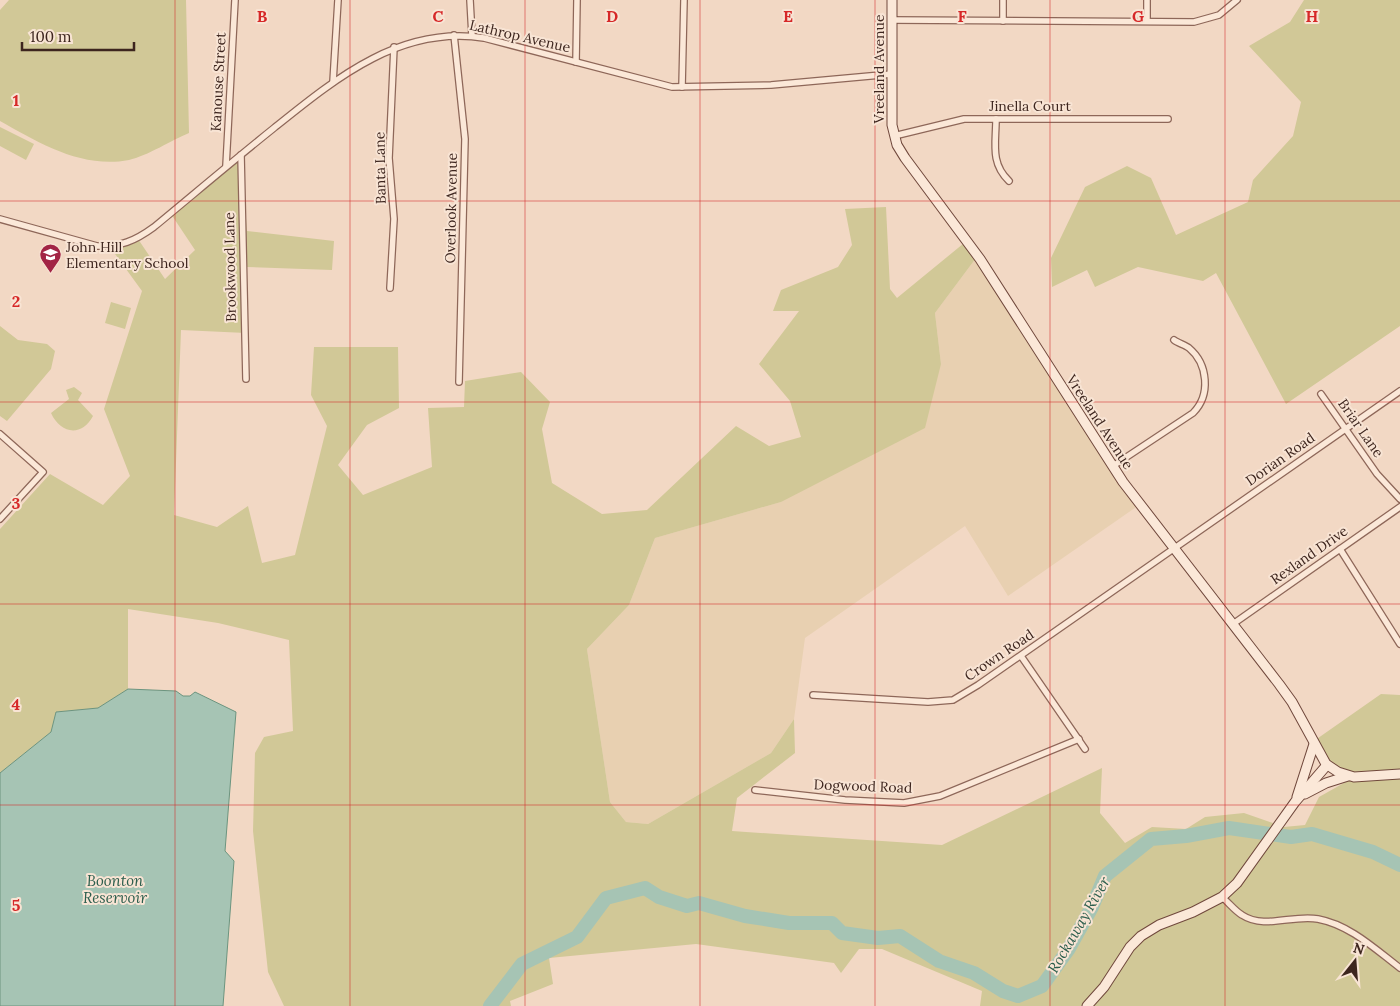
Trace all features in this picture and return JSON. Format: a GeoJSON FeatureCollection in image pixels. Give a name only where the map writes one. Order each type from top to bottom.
{"type":"FeatureCollection","features":[{"type":"Feature","properties":{"kind":"street","name":"Kanouse Street"},"geometry":{"type":"LineString","coordinates":[[226,166],[235,0]]}},
{"type":"Feature","properties":{"kind":"street"},"geometry":{"type":"LineString","coordinates":[[333,82],[338,0]]}},
{"type":"Feature","properties":{"kind":"street"},"geometry":{"type":"LineString","coordinates":[[470,0],[472,36]]}},
{"type":"Feature","properties":{"kind":"street"},"geometry":{"type":"LineString","coordinates":[[576,62],[577,0]]}},
{"type":"Feature","properties":{"kind":"street"},"geometry":{"type":"LineString","coordinates":[[682,87],[684,0]]}},
{"type":"Feature","properties":{"kind":"street","name":"Vreeland Avenue"},"geometry":{"type":"LineString","coordinates":[[892,0],[894,136],[910,166],[980,259],[1113,466],[1292,702],[1327,765]]}},
{"type":"Feature","properties":{"kind":"street"},"geometry":{"type":"LineString","coordinates":[[1003,0],[1003,21]]}},
{"type":"Feature","properties":{"kind":"street"},"geometry":{"type":"LineString","coordinates":[[1147,0],[1147,20]]}},
{"type":"Feature","properties":{"kind":"street"},"geometry":{"type":"LineString","coordinates":[[892,20],[1204,21],[1219,15],[1237,0]]}},
{"type":"Feature","properties":{"kind":"street","name":"Lathrop Avenue"},"geometry":{"type":"LineString","coordinates":[[0,219],[88,244],[124,245],[154,227],[226,166],[333,82],[363,63],[394,48],[418,40],[454,35],[472,36],[672,87],[771,85],[892,74]]}},
{"type":"Feature","properties":{"kind":"street","name":"Overlook Avenue"},"geometry":{"type":"LineString","coordinates":[[454,35],[465,140],[459,382]]}},
{"type":"Feature","properties":{"kind":"street","name":"Banta Lane"},"geometry":{"type":"LineString","coordinates":[[390,288],[394,219],[389,158],[394,48]]}},
{"type":"Feature","properties":{"kind":"street"},"geometry":{"type":"LineString","coordinates":[[996,119],[996,163],[999,172],[1009,181]]}},
{"type":"Feature","properties":{"kind":"street","name":"Jinella Court"},"geometry":{"type":"LineString","coordinates":[[894,136],[948,122],[996,119],[1168,119]]}},
{"type":"Feature","properties":{"kind":"street","name":"Brookwood Lane"},"geometry":{"type":"LineString","coordinates":[[241,155],[246,379]]}},
{"type":"Feature","properties":{"kind":"street"},"geometry":{"type":"LineString","coordinates":[[1113,466],[1193,413],[1202,400],[1206,386],[1203,371],[1189,348],[1174,340]]}},
{"type":"Feature","properties":{"kind":"street","name":"Dorian Road"},"geometry":{"type":"LineString","coordinates":[[1174,548],[1400,391]]}},
{"type":"Feature","properties":{"kind":"street","name":"Briar Lane"},"geometry":{"type":"LineString","coordinates":[[1321,394],[1377,474],[1400,499]]}},
{"type":"Feature","properties":{"kind":"street"},"geometry":{"type":"LineString","coordinates":[[0,434],[43,472],[0,519]]}},
{"type":"Feature","properties":{"kind":"street","name":"Rexland Drive"},"geometry":{"type":"LineString","coordinates":[[1233,624],[1400,507]]}},
{"type":"Feature","properties":{"kind":"street","name":"Crown Road"},"geometry":{"type":"LineString","coordinates":[[812,695],[928,702],[953,700],[1021,656],[1174,548]]}},
{"type":"Feature","properties":{"kind":"street"},"geometry":{"type":"LineString","coordinates":[[1340,549],[1400,644]]}},
{"type":"Feature","properties":{"kind":"street"},"geometry":{"type":"LineString","coordinates":[[1021,656],[1085,749]]}},
{"type":"Feature","properties":{"kind":"street","name":"Dogwood Road"},"geometry":{"type":"LineString","coordinates":[[755,790],[845,800],[904,802],[940,796],[1079,739]]}},
{"type":"Feature","properties":{"kind":"street"},"geometry":{"type":"LineString","coordinates":[[1295,802],[1314,744]]}},
{"type":"Feature","properties":{"kind":"street"},"geometry":{"type":"LineString","coordinates":[[1087,1006],[1104,987],[1130,947],[1141,936],[1159,925],[1194,912],[1222,898],[1247,871],[1295,802],[1327,765],[1338,772],[1366,777],[1400,774]]}},
{"type":"Feature","properties":{"kind":"street"},"geometry":{"type":"LineString","coordinates":[[1295,802],[1326,783],[1350,775]]}},
{"type":"Feature","properties":{"kind":"street"},"geometry":{"type":"LineString","coordinates":[[1222,898],[1242,915],[1254,921],[1267,922],[1308,917],[1341,925],[1400,968]]}},
{"type":"Feature","properties":{"kind":"shaded area"},"geometry":{"type":"Polygon","coordinates":[[[9,0],[186,0],[189,133],[136,158],[112,162],[95,161],[62,152],[30,138],[0,121],[0,10],[9,0]]]}},
{"type":"Feature","properties":{"kind":"shaded area"},"geometry":{"type":"Polygon","coordinates":[[[1304,0],[1400,0],[1400,326],[1286,404],[1216,273],[1203,281],[1138,267],[1095,287],[1087,270],[1052,287],[1051,258],[1085,187],[1127,166],[1151,178],[1176,235],[1248,202],[1253,180],[1293,136],[1301,102],[1249,46],[1290,22],[1304,0]]]}},
{"type":"Feature","properties":{"kind":"shaded area"},"geometry":{"type":"Polygon","coordinates":[[[0,127],[34,144],[26,160],[0,146],[0,127]]]}},
{"type":"Feature","properties":{"kind":"shaded area"},"geometry":{"type":"Polygon","coordinates":[[[241,156],[247,231],[334,241],[332,270],[247,267],[246,333],[181,330],[174,515],[217,527],[248,506],[262,563],[295,555],[327,426],[311,395],[314,347],[398,347],[399,408],[367,425],[338,465],[363,495],[432,467],[428,408],[464,407],[465,381],[521,372],[550,402],[542,429],[552,483],[602,514],[647,510],[736,426],[769,446],[801,437],[790,401],[759,364],[799,311],[773,311],[781,290],[838,267],[852,245],[845,209],[886,207],[890,289],[897,298],[969,239],[979,254],[935,313],[941,364],[925,428],[781,502],[655,538],[629,605],[587,649],[610,802],[626,822],[648,824],[771,753],[794,719],[795,753],[737,798],[732,831],[942,845],[1102,768],[1100,813],[1125,843],[1152,827],[1186,829],[1205,817],[1244,813],[1284,827],[1305,825],[1319,797],[1351,779],[1311,743],[1381,694],[1400,695],[1400,1006],[980,1006],[982,991],[882,949],[859,949],[841,973],[834,963],[696,944],[549,958],[553,984],[510,1001],[511,1006],[284,1006],[268,972],[253,831],[255,753],[264,737],[293,731],[289,640],[218,623],[128,609],[128,689],[98,708],[56,712],[51,732],[0,773],[0,529],[50,474],[103,505],[130,476],[104,409],[142,291],[110,247],[138,239],[165,279],[195,250],[171,214],[241,156]]]}},
{"type":"Feature","properties":{"kind":"shaded area"},"geometry":{"type":"Polygon","coordinates":[[[979,254],[1142,503],[1008,596],[965,526],[805,638],[794,719],[771,753],[648,824],[626,822],[610,802],[587,649],[629,605],[655,538],[781,502],[941,364],[935,313],[979,254]]]}},
{"type":"Feature","properties":{"kind":"shaded area"},"geometry":{"type":"Polygon","coordinates":[[[111,302],[131,308],[125,329],[105,323],[111,302]]]}},
{"type":"Feature","properties":{"kind":"shaded area"},"geometry":{"type":"Polygon","coordinates":[[[0,326],[18,340],[47,344],[55,351],[51,369],[7,421],[0,416],[0,326]]]}},
{"type":"Feature","properties":{"kind":"shaded area"},"geometry":{"type":"Polygon","coordinates":[[[74,387],[82,393],[78,400],[93,416],[83,428],[71,430],[65,429],[60,425],[51,413],[69,399],[66,390],[74,387]]]}},
{"type":"Feature","properties":{"kind":"water","name":"Boonton Reservoir"},"geometry":{"type":"Polygon","coordinates":[[[128,689],[176,691],[183,696],[190,696],[195,692],[236,712],[225,851],[234,861],[223,1006],[0,1006],[0,773],[51,732],[56,712],[98,708],[128,689]]]}},
{"type":"Feature","properties":{"kind":"waterway","name":"Rockaway River"},"geometry":{"type":"LineString","coordinates":[[490,1006],[522,964],[577,937],[606,898],[645,888],[659,897],[687,906],[699,903],[745,916],[789,923],[832,923],[842,933],[878,938],[900,936],[939,961],[974,973],[1003,991],[1018,996],[1042,986],[1068,950],[1092,907],[1105,876],[1151,839],[1186,836],[1229,828],[1291,837],[1312,834],[1373,852],[1400,865]]}},
{"type":"Feature","properties":{"kind":"place","name":"John Hill Elementary School"},"geometry":{"type":"Point","coordinates":[50,274]}}]}
